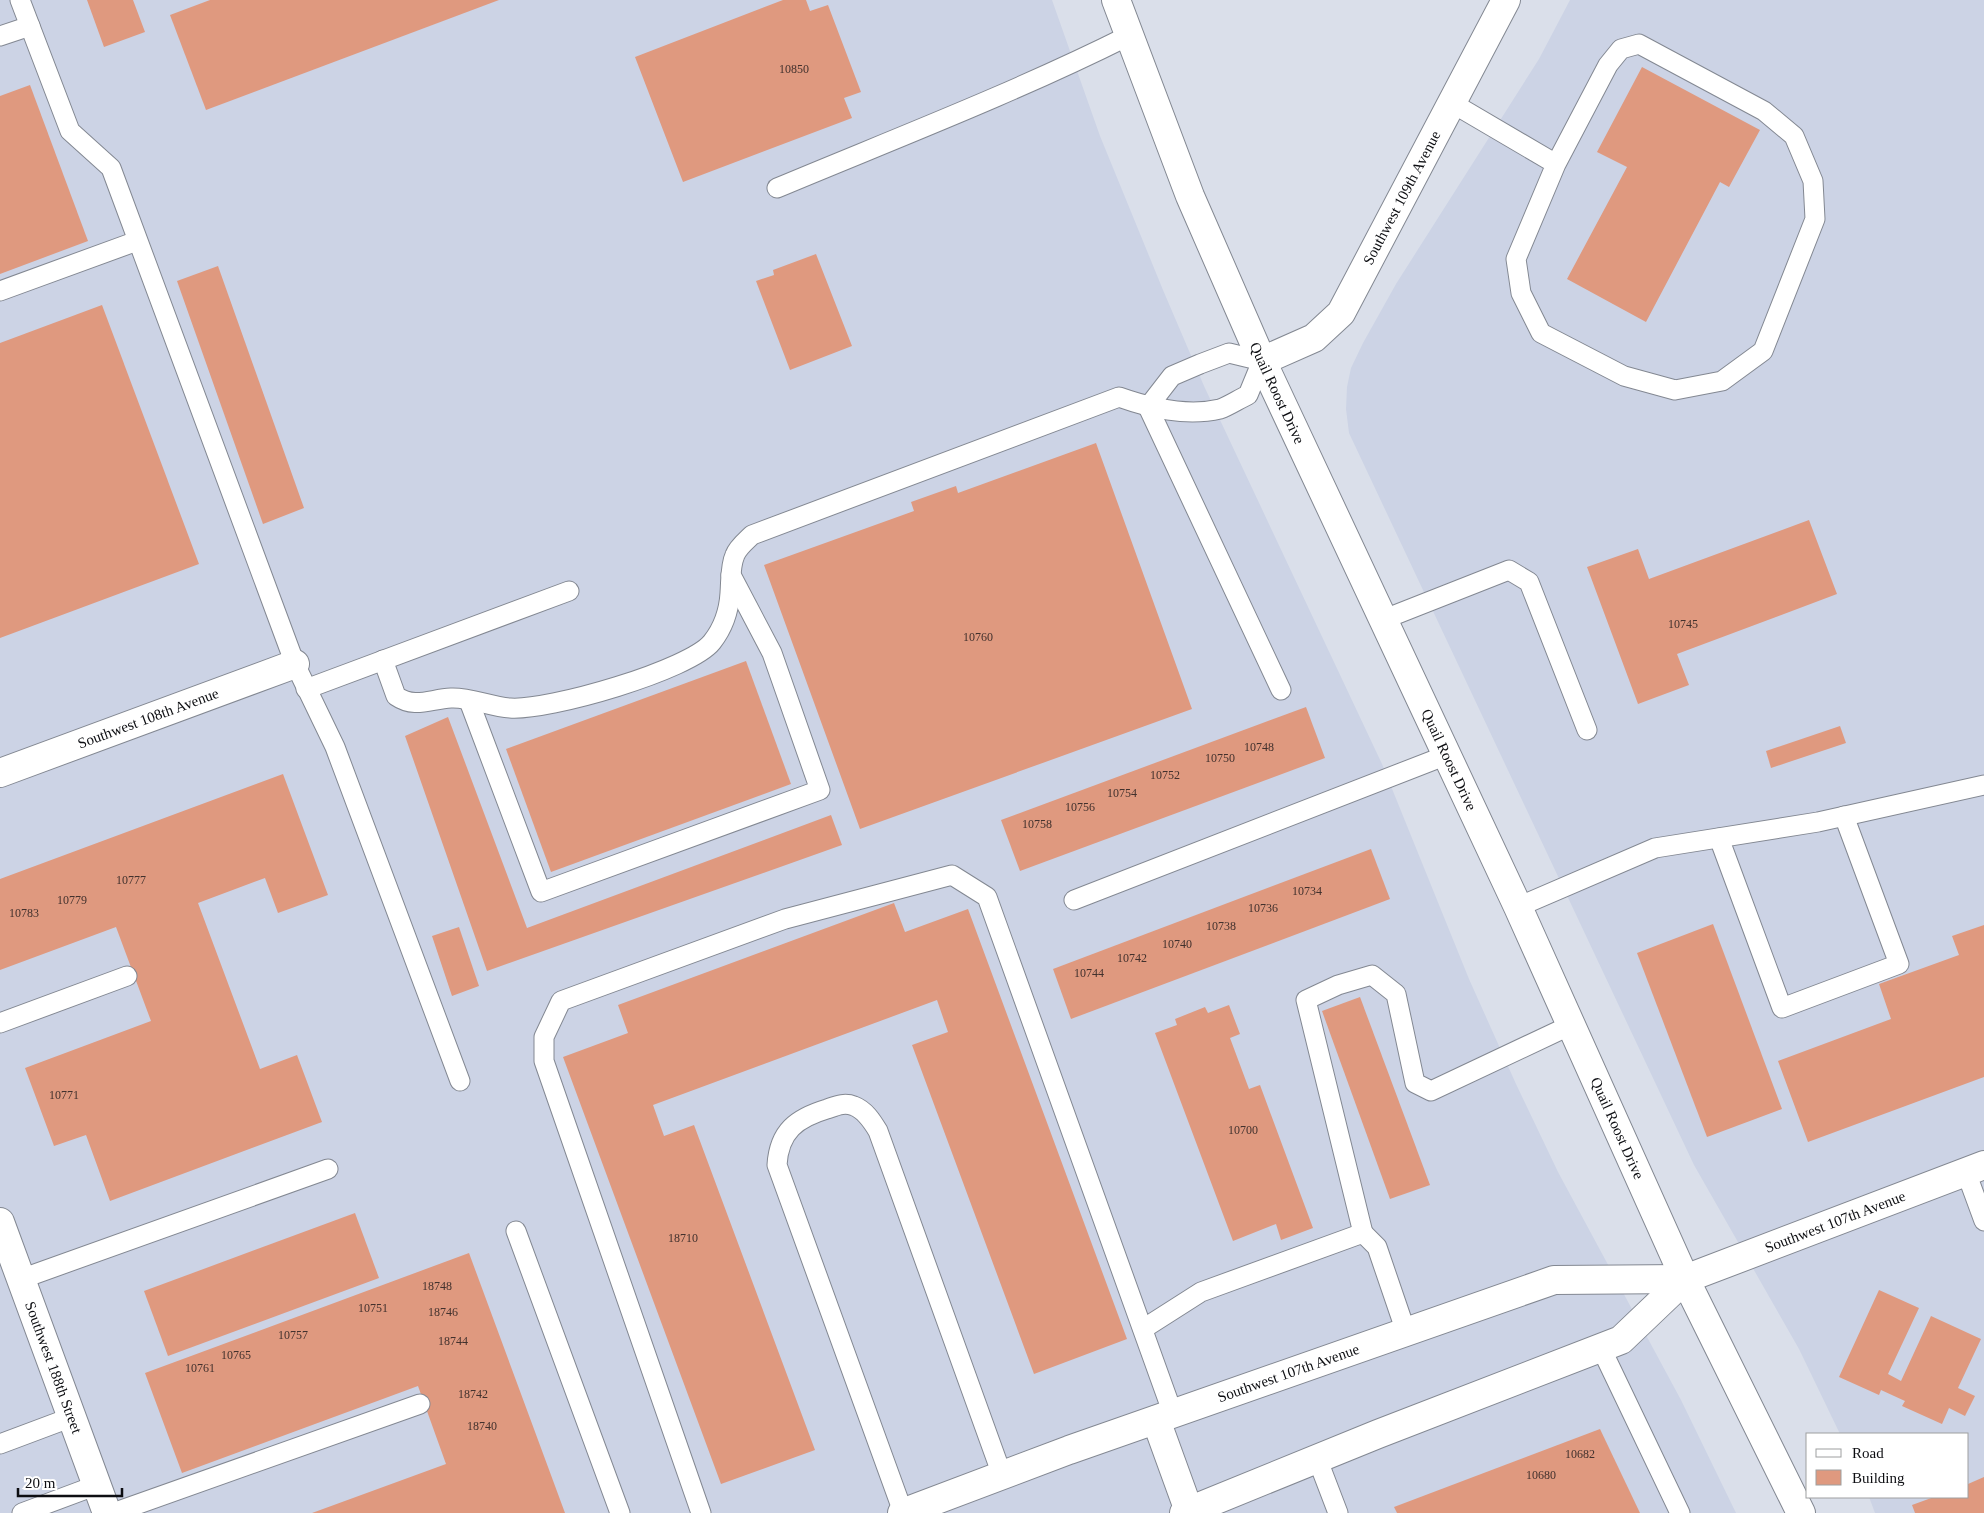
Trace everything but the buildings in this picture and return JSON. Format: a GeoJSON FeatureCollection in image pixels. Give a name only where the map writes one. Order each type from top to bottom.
{"type":"FeatureCollection","features":[{"type":"Feature","properties":{"kind":"street","name":"Quail Roost Drive"},"geometry":{"type":"LineString","coordinates":[[1116,0],[1190,196],[1262,361],[1518,907],[1685,1279],[1801,1513]]}},
{"type":"Feature","properties":{"kind":"street","name":"Southwest 109th Avenue"},"geometry":{"type":"LineString","coordinates":[[1262,361],[1314,338],[1341,313],[1506,0]]}},
{"type":"Feature","properties":{"kind":"street","name":"Southwest 108th Avenue"},"geometry":{"type":"LineString","coordinates":[[0,772],[295,664]]}},
{"type":"Feature","properties":{"kind":"street","name":"Southwest 107th Avenue"},"geometry":{"type":"LineString","coordinates":[[902,1513],[1002,1475],[1554,1280],[1685,1279],[1975,1169]]}},
{"type":"Feature","properties":{"kind":"street","name":"Southwest 188th Street"},"geometry":{"type":"LineString","coordinates":[[0,1222],[108,1513]]}},
{"type":"Feature","properties":{"kind":"street","name":"Southwest 107th Avenue"},"geometry":{"type":"LineString","coordinates":[[1188,1512],[1318,1458],[1621,1340],[1685,1279]]}},
{"type":"Feature","properties":{"kind":"street"},"geometry":{"type":"LineString","coordinates":[[1165,1417],[1188,1512]]}},
{"type":"Feature","properties":{"kind":"lane"},"geometry":{"type":"LineString","coordinates":[[20,0],[70,131],[111,168],[295,664],[335,747],[460,1081]]}},
{"type":"Feature","properties":{"kind":"lane"},"geometry":{"type":"LineString","coordinates":[[0,36],[30,26]]}},
{"type":"Feature","properties":{"kind":"lane"},"geometry":{"type":"LineString","coordinates":[[777,188],[1010,91],[1076,62],[1128,36]]}},
{"type":"Feature","properties":{"kind":"lane"},"geometry":{"type":"LineString","coordinates":[[1639,44],[1764,111],[1794,136],[1813,181],[1815,219],[1763,351],[1722,381],[1675,390],[1624,376],[1541,333],[1521,293],[1516,259],[1556,164],[1608,66],[1622,49],[1639,44]]}},
{"type":"Feature","properties":{"kind":"lane"},"geometry":{"type":"LineString","coordinates":[[1452,104],[1556,164]]}},
{"type":"Feature","properties":{"kind":"lane"},"geometry":{"type":"LineString","coordinates":[[0,291],[137,241]]}},
{"type":"Feature","properties":{"kind":"lane"},"geometry":{"type":"LineString","coordinates":[[383,660],[396,696],[404,701],[422,703],[451,698],[510,708],[560,702],[623,685],[698,656],[712,643],[722,628],[730,595],[731,574],[735,554],[752,535],[1120,397],[1148,407],[1181,411],[1220,409],[1248,395],[1262,361],[1229,352],[1172,376],[1148,407]]}},
{"type":"Feature","properties":{"kind":"lane"},"geometry":{"type":"LineString","coordinates":[[1148,407],[1280,690]]}},
{"type":"Feature","properties":{"kind":"lane"},"geometry":{"type":"LineString","coordinates":[[1382,620],[1509,570],[1529,582],[1587,730]]}},
{"type":"Feature","properties":{"kind":"lane"},"geometry":{"type":"LineString","coordinates":[[469,701],[541,892],[820,790],[772,653],[731,574]]}},
{"type":"Feature","properties":{"kind":"lane"},"geometry":{"type":"LineString","coordinates":[[306,689],[569,592]]}},
{"type":"Feature","properties":{"kind":"lane"},"geometry":{"type":"LineString","coordinates":[[1074,900],[1447,755]]}},
{"type":"Feature","properties":{"kind":"lane"},"geometry":{"type":"LineString","coordinates":[[1518,907],[1655,848],[1844,816],[1984,785]]}},
{"type":"Feature","properties":{"kind":"lane"},"geometry":{"type":"LineString","coordinates":[[1718,838],[1782,1008],[1900,964],[1844,816]]}},
{"type":"Feature","properties":{"kind":"lane"},"geometry":{"type":"LineString","coordinates":[[701,1513],[544,1061],[544,1037],[560,1001],[785,919],[952,875],[987,897],[1143,1329],[1165,1417]]}},
{"type":"Feature","properties":{"kind":"lane"},"geometry":{"type":"LineString","coordinates":[[1406,1332],[1377,1247],[1363,1233],[1306,1000],[1338,985],[1372,975],[1396,994],[1415,1082],[1431,1091],[1571,1025]]}},
{"type":"Feature","properties":{"kind":"lane"},"geometry":{"type":"LineString","coordinates":[[0,1023],[127,976]]}},
{"type":"Feature","properties":{"kind":"lane"},"geometry":{"type":"LineString","coordinates":[[902,1513],[777,1165],[778,1149],[783,1136],[794,1124],[819,1111],[843,1104],[854,1106],[868,1116],[878,1131],[1002,1475]]}},
{"type":"Feature","properties":{"kind":"lane"},"geometry":{"type":"LineString","coordinates":[[21,1279],[328,1168]]}},
{"type":"Feature","properties":{"kind":"lane"},"geometry":{"type":"LineString","coordinates":[[1975,1169],[1984,1221]]}},
{"type":"Feature","properties":{"kind":"lane"},"geometry":{"type":"LineString","coordinates":[[516,1231],[620,1513]]}},
{"type":"Feature","properties":{"kind":"lane"},"geometry":{"type":"LineString","coordinates":[[1143,1329],[1201,1292],[1363,1233]]}},
{"type":"Feature","properties":{"kind":"lane"},"geometry":{"type":"LineString","coordinates":[[1601,1348],[1680,1513]]}},
{"type":"Feature","properties":{"kind":"lane"},"geometry":{"type":"LineString","coordinates":[[113,1513],[420,1404]]}},
{"type":"Feature","properties":{"kind":"lane"},"geometry":{"type":"LineString","coordinates":[[0,1444],[72,1417]]}},
{"type":"Feature","properties":{"kind":"lane"},"geometry":{"type":"LineString","coordinates":[[1318,1458],[1338,1513]]}},
{"type":"Feature","properties":{"kind":"lane"},"geometry":{"type":"LineString","coordinates":[[22,1513],[97,1485]]}},
{"type":"Feature","properties":{"kind":"shaded area"},"geometry":{"type":"Polygon","coordinates":[[[0,0],[1052,0],[1100,136],[1204,386],[1382,764],[1469,979],[1516,1084],[1558,1172],[1681,1400],[1736,1513],[0,1513],[0,0]]]}},
{"type":"Feature","properties":{"kind":"shaded area"},"geometry":{"type":"Polygon","coordinates":[[[1570,0],[1984,0],[1984,1513],[1875,1513],[1869,1498],[1969,1498],[1969,1433],[1840,1433],[1799,1349],[1694,1165],[1349,433],[1346,409],[1347,387],[1351,368],[1363,343],[1396,284],[1539,59],[1570,0]]]}}]}
